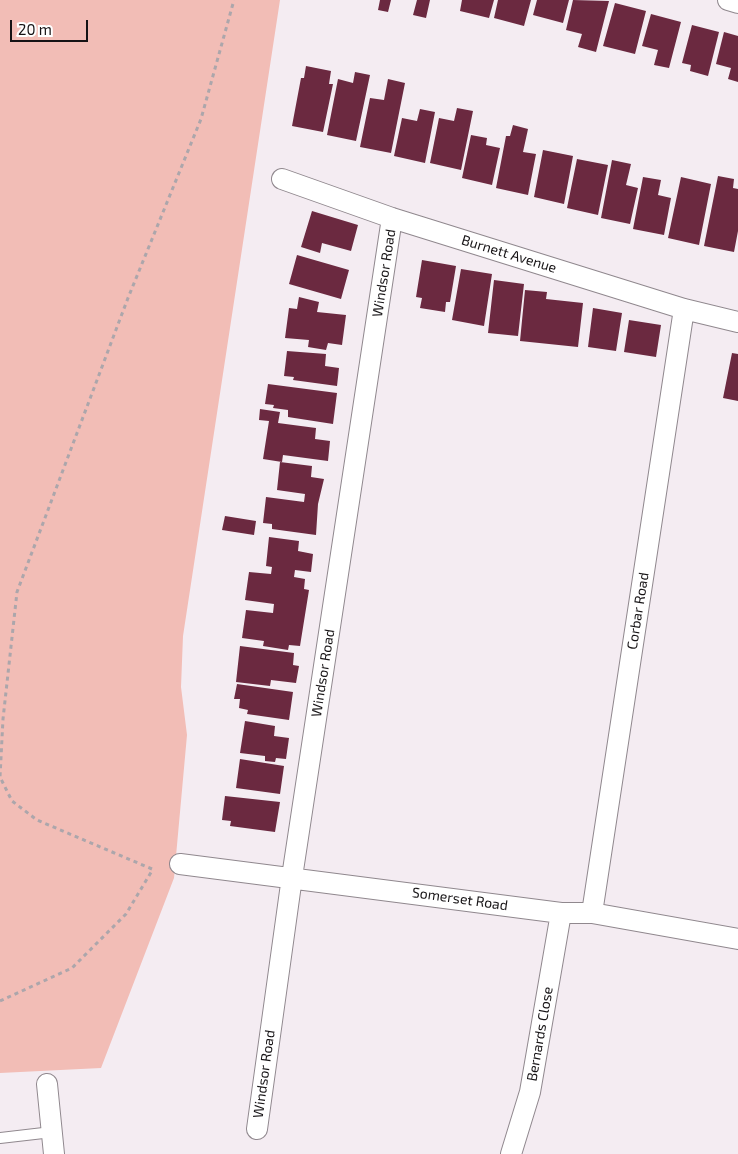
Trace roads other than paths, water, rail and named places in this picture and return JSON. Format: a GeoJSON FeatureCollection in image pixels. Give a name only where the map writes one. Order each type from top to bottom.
{"type":"FeatureCollection","features":[{"type":"Feature","properties":{"kind":"street"},"geometry":{"type":"LineString","coordinates":[[728,0],[738,3]]}},
{"type":"Feature","properties":{"kind":"street","name":"Burnett Avenue"},"geometry":{"type":"LineString","coordinates":[[282,179],[392,218],[684,309],[738,322]]}},
{"type":"Feature","properties":{"kind":"street","name":"Windsor Road"},"geometry":{"type":"LineString","coordinates":[[256,1129],[292,877],[392,218]]}},
{"type":"Feature","properties":{"kind":"street","name":"Corbar Road"},"geometry":{"type":"LineString","coordinates":[[592,913],[684,309]]}},
{"type":"Feature","properties":{"kind":"street","name":"Somerset Road"},"geometry":{"type":"LineString","coordinates":[[180,864],[562,913],[592,913],[738,940]]}},
{"type":"Feature","properties":{"kind":"street","name":"Bernards Close"},"geometry":{"type":"LineString","coordinates":[[512,1154],[530,1092],[562,913]]}},
{"type":"Feature","properties":{"kind":"street"},"geometry":{"type":"LineString","coordinates":[[47,1084],[54,1154]]}},
{"type":"Feature","properties":{"kind":"lane"},"geometry":{"type":"LineString","coordinates":[[0,1138],[52,1132]]}}]}
